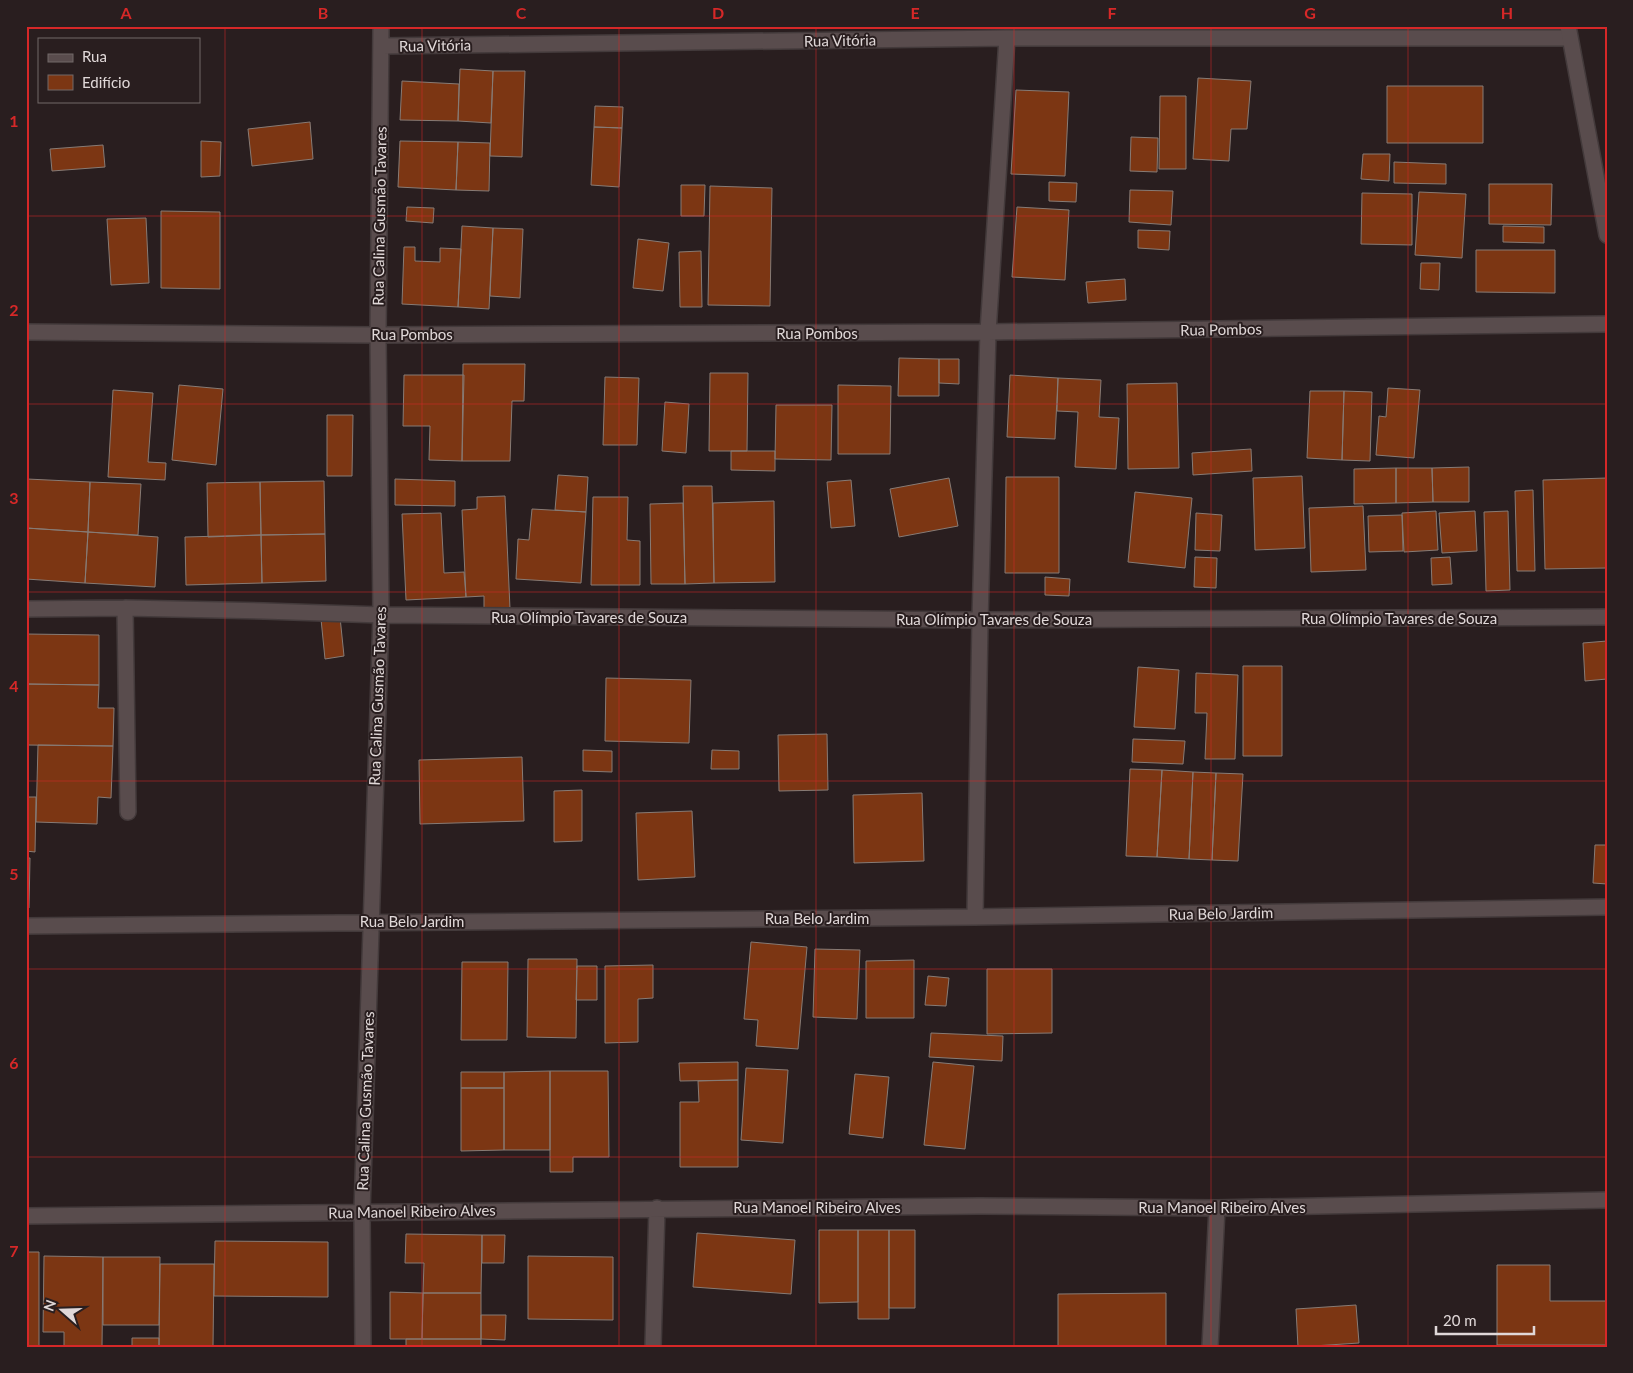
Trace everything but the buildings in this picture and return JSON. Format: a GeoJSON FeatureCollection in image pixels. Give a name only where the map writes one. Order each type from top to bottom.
{"type":"FeatureCollection","features":[{"type":"Feature","properties":{"kind":"street","name":"Rua Calina Gusmão Tavares"},"geometry":{"type":"LineString","coordinates":[[363,1347],[362,1212],[381,615],[378,335],[381,26]]}},
{"type":"Feature","properties":{"kind":"street","name":"Rua Vitória"},"geometry":{"type":"LineString","coordinates":[[382,46],[1568,32]]}},
{"type":"Feature","properties":{"kind":"street"},"geometry":{"type":"LineString","coordinates":[[1568,32],[1607,235]]}},
{"type":"Feature","properties":{"kind":"street"},"geometry":{"type":"LineString","coordinates":[[975,917],[980,620],[988,332],[1007,38]]}},
{"type":"Feature","properties":{"kind":"street","name":"Rua Pombos"},"geometry":{"type":"LineString","coordinates":[[26,332],[378,335],[988,332],[1607,324]]}},
{"type":"Feature","properties":{"kind":"street"},"geometry":{"type":"LineString","coordinates":[[125,608],[128,812]]}},
{"type":"Feature","properties":{"kind":"street","name":"Rua Olímpio Tavares de Souza"},"geometry":{"type":"LineString","coordinates":[[26,609],[125,608],[381,615],[980,620],[1607,617]]}},
{"type":"Feature","properties":{"kind":"street","name":"Rua Belo Jardim"},"geometry":{"type":"LineString","coordinates":[[26,926],[975,917],[1607,908]]}},
{"type":"Feature","properties":{"kind":"street","name":"Rua Manoel Ribeiro Alves"},"geometry":{"type":"LineString","coordinates":[[26,1216],[657,1208],[979,1206],[1217,1208],[1607,1200]]}},
{"type":"Feature","properties":{"kind":"street"},"geometry":{"type":"LineString","coordinates":[[653,1347],[657,1208]]}},
{"type":"Feature","properties":{"kind":"street"},"geometry":{"type":"LineString","coordinates":[[1210,1347],[1217,1208]]}}]}
